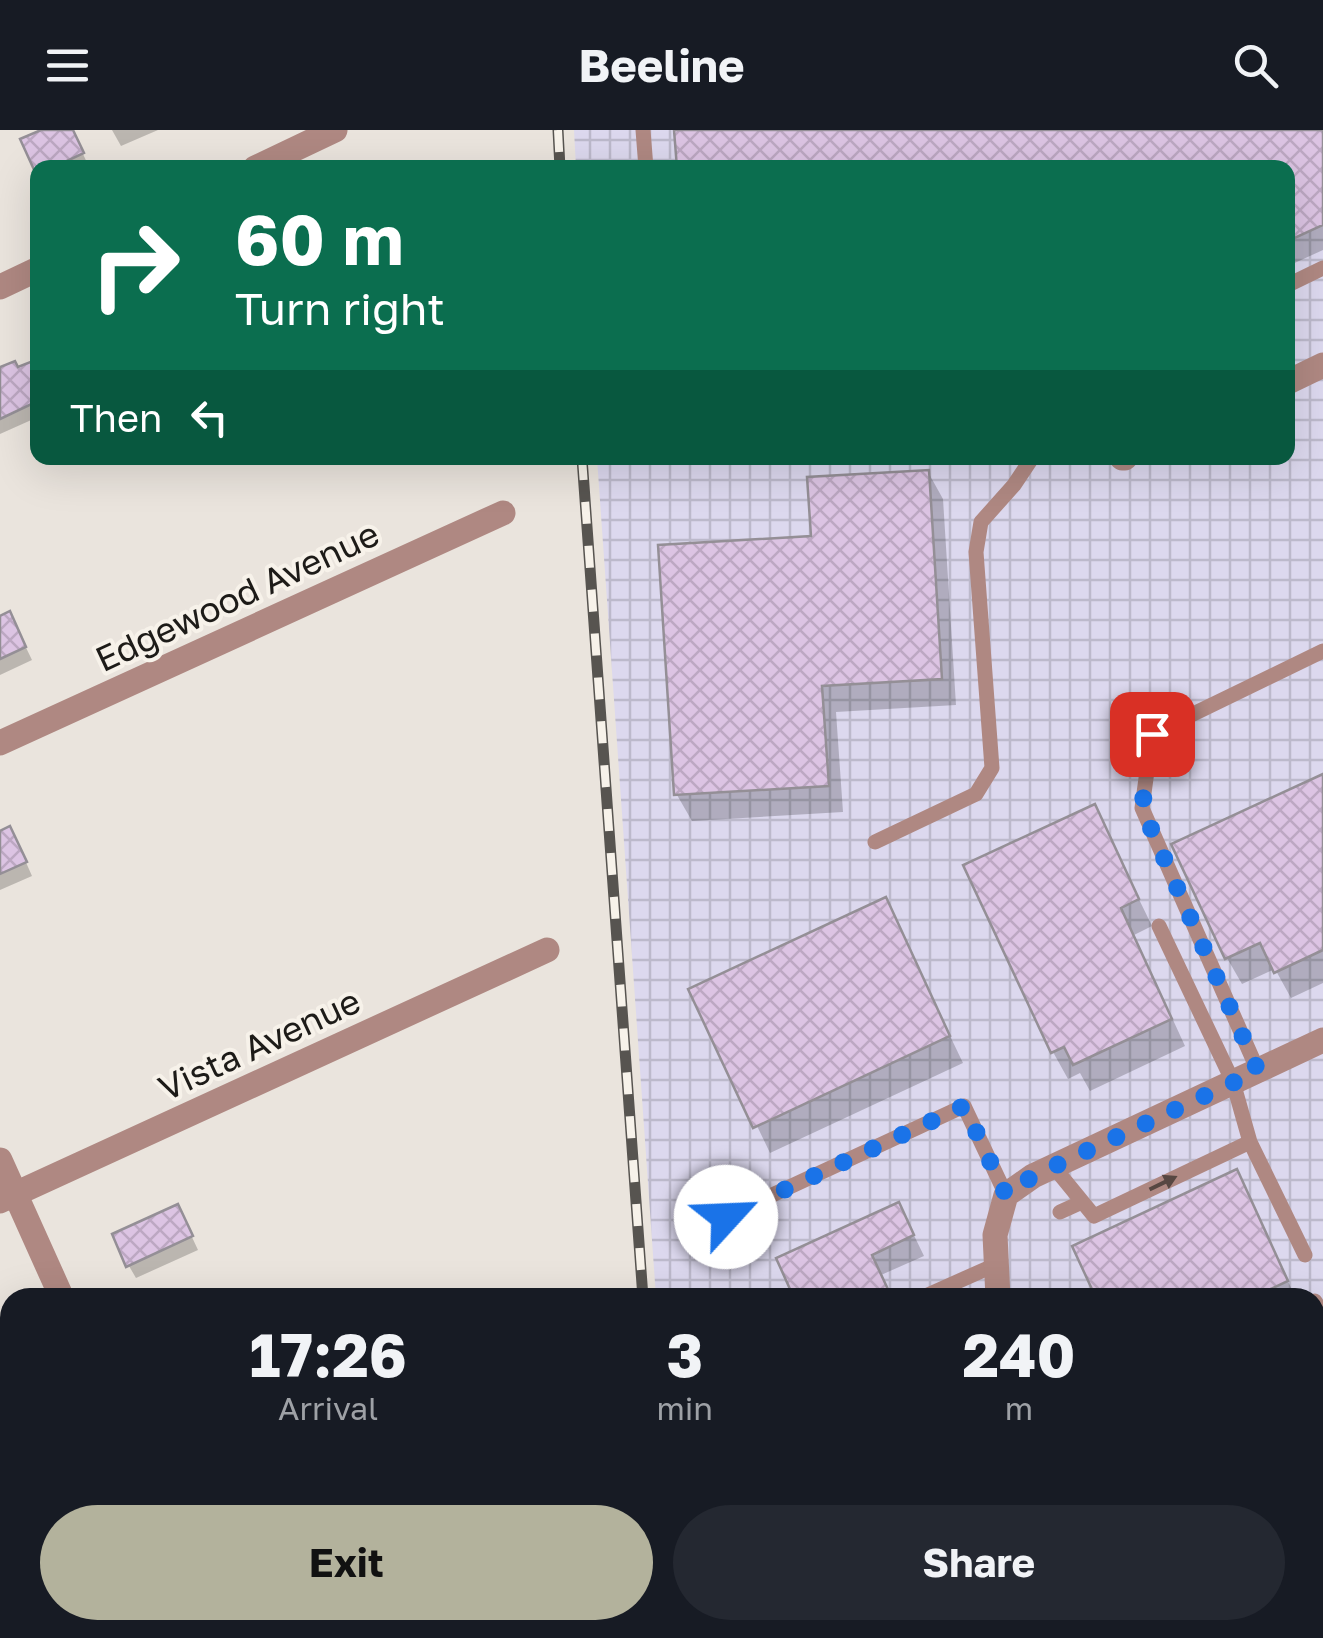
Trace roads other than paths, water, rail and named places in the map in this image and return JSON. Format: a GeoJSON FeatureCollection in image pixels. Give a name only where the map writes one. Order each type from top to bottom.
{"type":"FeatureCollection","features":[{"type":"Feature","properties":{"kind":"street"},"geometry":{"type":"LineString","coordinates":[[272,160],[336,130]]}},
{"type":"Feature","properties":{"kind":"street"},"geometry":{"type":"LineString","coordinates":[[0,287],[30,273]]}},
{"type":"Feature","properties":{"kind":"street"},"geometry":{"type":"LineString","coordinates":[[1295,379],[1323,365]]}},
{"type":"Feature","properties":{"kind":"street","name":"Edgewood Avenue"},"geometry":{"type":"LineString","coordinates":[[0,742],[503,513]]}},
{"type":"Feature","properties":{"kind":"street","name":"Vista Avenue"},"geometry":{"type":"LineString","coordinates":[[8,1198],[546,950]]}},
{"type":"Feature","properties":{"kind":"street"},"geometry":{"type":"LineString","coordinates":[[997,1288],[995,1235],[1006,1195],[1053,1166],[1323,1040]]}},
{"type":"Feature","properties":{"kind":"street"},"geometry":{"type":"LineString","coordinates":[[0,1160],[8,1198],[57,1288]]}},
{"type":"Feature","properties":{"kind":"lane"},"geometry":{"type":"LineString","coordinates":[[642,130],[645,160]]}},
{"type":"Feature","properties":{"kind":"lane"},"geometry":{"type":"LineString","coordinates":[[1295,282],[1323,268]]}},
{"type":"Feature","properties":{"kind":"lane"},"geometry":{"type":"LineString","coordinates":[[875,842],[976,794],[992,768],[976,552],[981,522],[1027,465]]}},
{"type":"Feature","properties":{"kind":"lane"},"geometry":{"type":"LineString","coordinates":[[1258,1071],[1142,808],[1152,734],[1323,652]]}},
{"type":"Feature","properties":{"kind":"lane"},"geometry":{"type":"LineString","coordinates":[[1160,926],[1233,1082],[1250,1142],[1305,1255]]}},
{"type":"Feature","properties":{"kind":"lane"},"geometry":{"type":"LineString","coordinates":[[726,1217],[964,1106],[1006,1195]]}},
{"type":"Feature","properties":{"kind":"lane"},"geometry":{"type":"LineString","coordinates":[[1053,1166],[1094,1216],[1250,1142]]}},
{"type":"Feature","properties":{"kind":"lane"},"geometry":{"type":"LineString","coordinates":[[1060,1212],[1082,1202]]}},
{"type":"Feature","properties":{"kind":"lane"},"geometry":{"type":"LineString","coordinates":[[944,1288],[995,1265]]}},
{"type":"Feature","properties":{"kind":"railway"},"geometry":{"type":"LineString","coordinates":[[558,130],[560,160]]}},
{"type":"Feature","properties":{"kind":"railway"},"geometry":{"type":"LineString","coordinates":[[583,465],[642,1288]]}}]}
